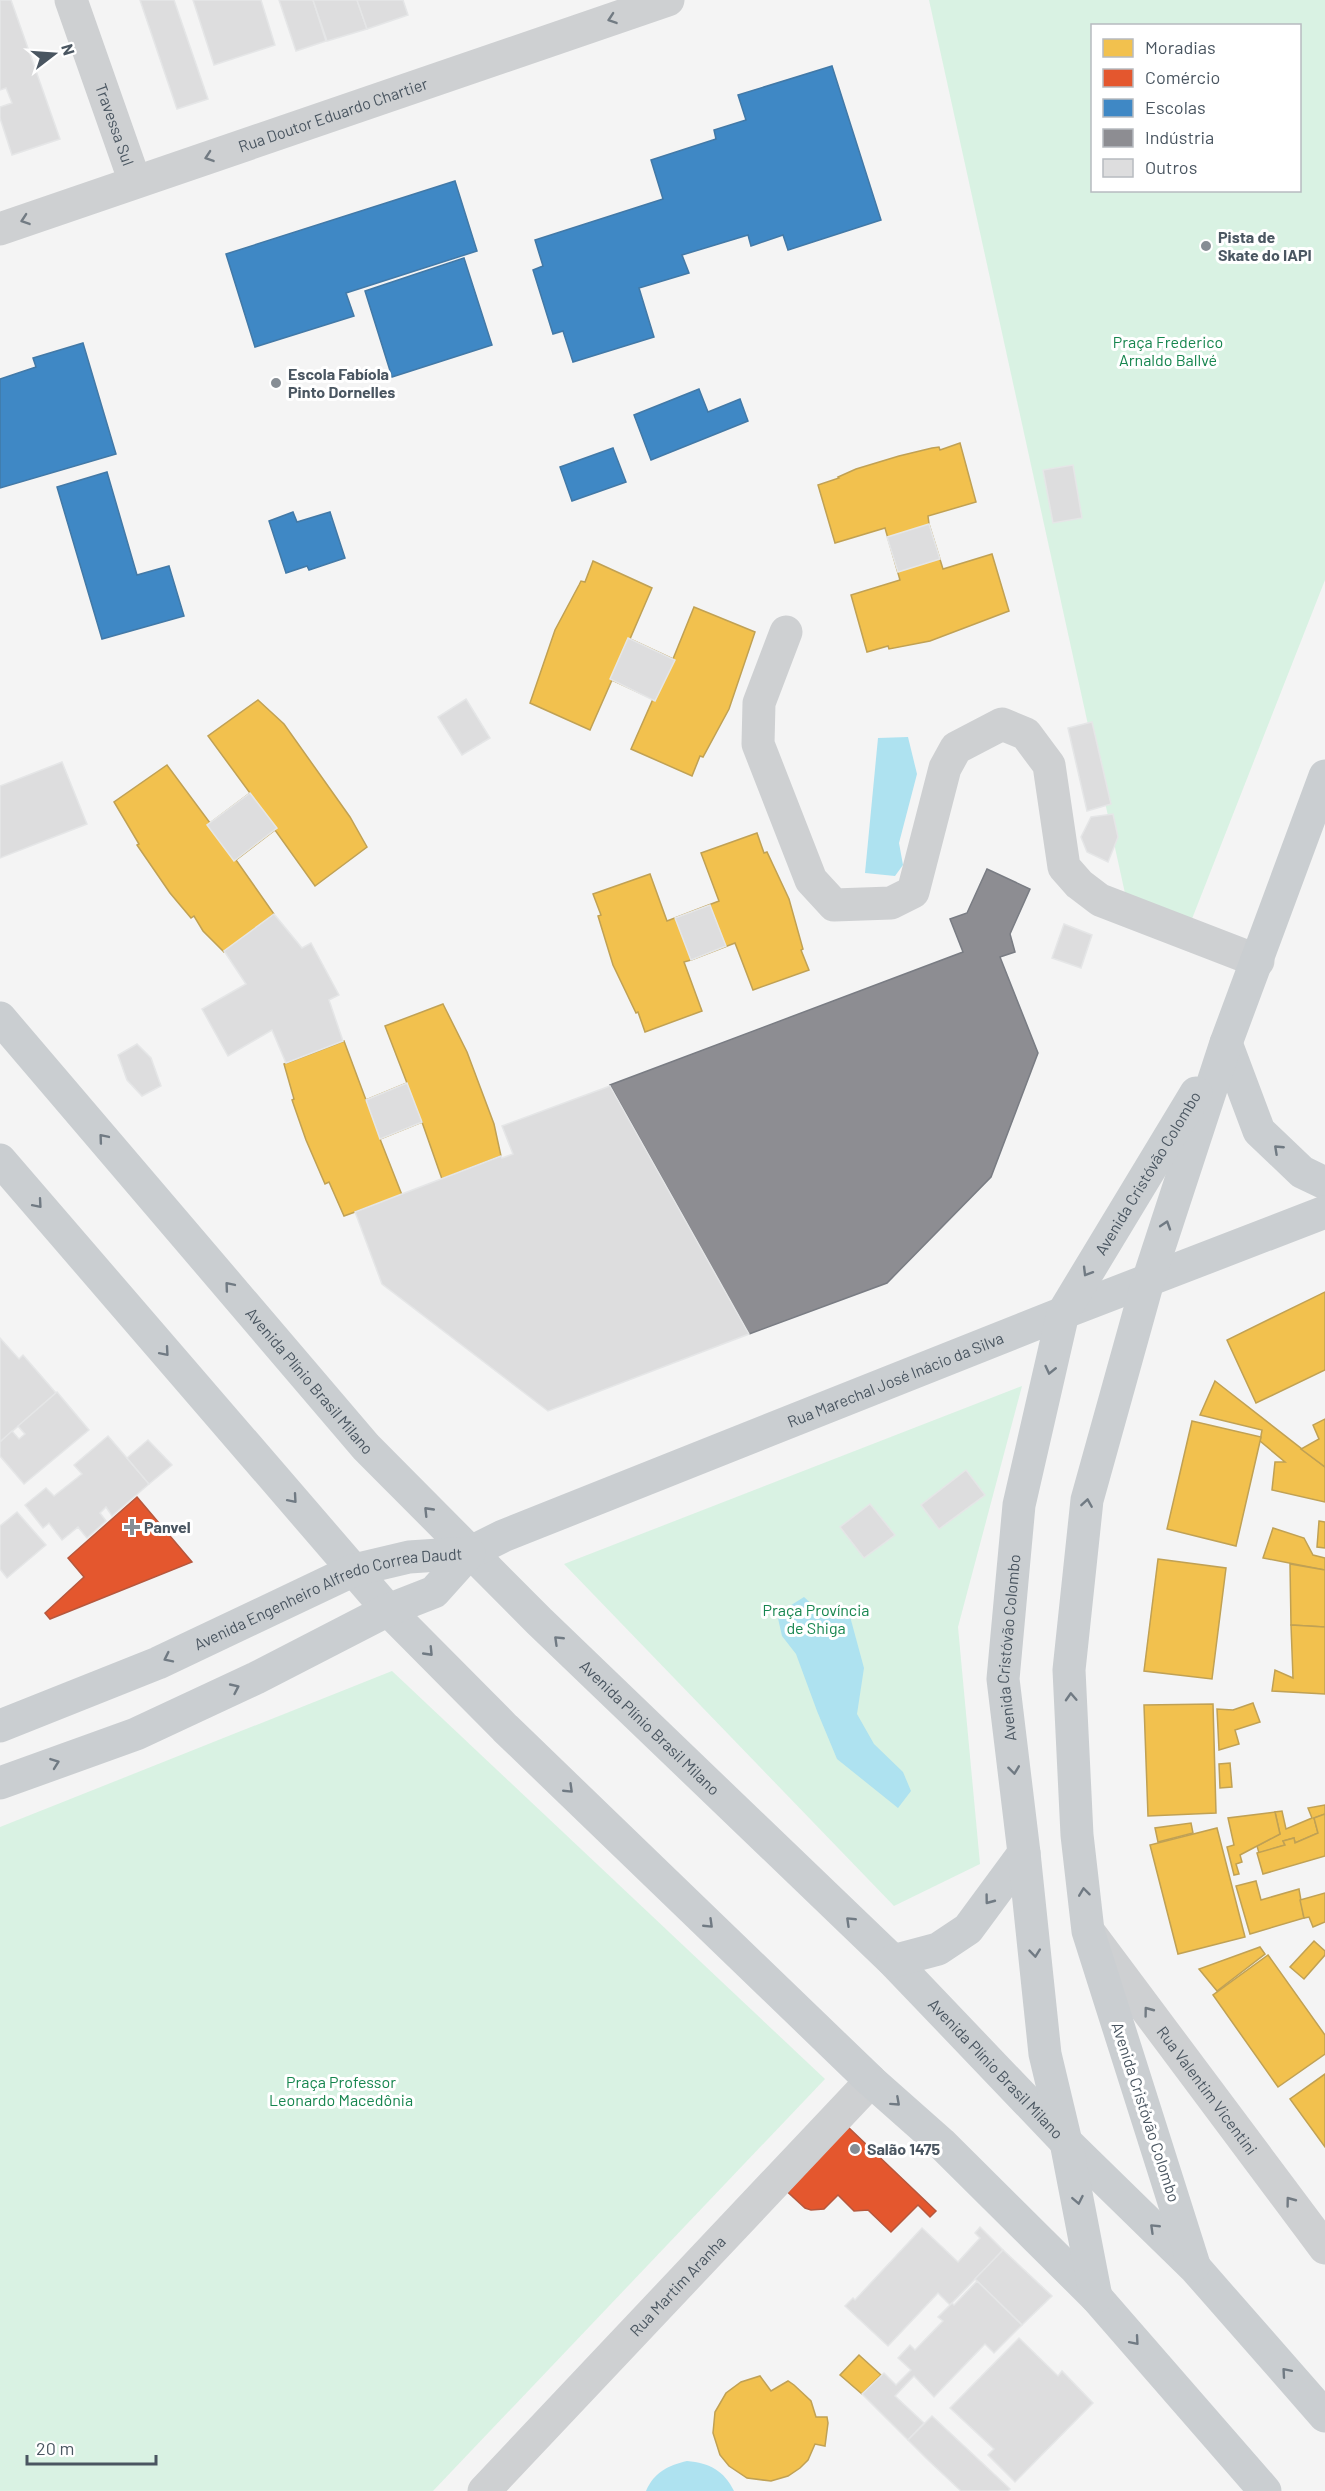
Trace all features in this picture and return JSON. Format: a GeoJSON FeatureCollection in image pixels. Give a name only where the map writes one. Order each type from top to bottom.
{"type":"FeatureCollection","features":[{"type":"Feature","properties":{"kind":"main road","name":"Avenida Cristóvão Colombo"},"geometry":{"type":"LineString","coordinates":[[1196,2269],[1088,1931],[1077,1835],[1069,1670],[1087,1500],[1148,1281],[1226,1043],[1325,776]]}},
{"type":"Feature","properties":{"kind":"main road","name":"Avenida Plínio Brasil Milano"},"geometry":{"type":"LineString","coordinates":[[0,1018],[366,1447],[469,1553],[892,1961],[1066,2142],[1196,2269],[1325,2416]]}},
{"type":"Feature","properties":{"kind":"main road","name":"Avenida Cristóvão Colombo"},"geometry":{"type":"LineString","coordinates":[[1096,2297],[1066,2142],[1045,2054],[1003,1679],[1019,1505],[1063,1313],[1226,1043]]}},
{"type":"Feature","properties":{"kind":"main road"},"geometry":{"type":"LineString","coordinates":[[1226,1043],[1259,1131],[1302,1172],[1325,1183]]}},
{"type":"Feature","properties":{"kind":"main road"},"geometry":{"type":"LineString","coordinates":[[0,1160],[388,1611],[465,1689],[871,2080],[940,2143],[1096,2297],[1265,2491]]}},
{"type":"Feature","properties":{"kind":"main road","name":"Rua Marechal José Inácio da Silva"},"geometry":{"type":"LineString","coordinates":[[469,1553],[503,1536],[1063,1313],[1325,1212]]}},
{"type":"Feature","properties":{"kind":"main road","name":"Avenida Engenheiro Alfredo Correa Daudt"},"geometry":{"type":"LineString","coordinates":[[0,1726],[158,1663],[354,1570],[409,1557],[469,1553]]}},
{"type":"Feature","properties":{"kind":"main road","name":"Avenida Engenheiro Alfredo Correa Daudt"},"geometry":{"type":"LineString","coordinates":[[0,1783],[136,1734],[256,1678],[388,1611],[434,1592],[469,1553]]}},
{"type":"Feature","properties":{"kind":"main road"},"geometry":{"type":"LineString","coordinates":[[892,1961],[938,1949],[968,1929],[1024,1853]]}},
{"type":"Feature","properties":{"kind":"street","name":"Travessa Sul"},"geometry":{"type":"LineString","coordinates":[[71,0],[135,182]]}},
{"type":"Feature","properties":{"kind":"street","name":"Rua Doutor Eduardo Chartier"},"geometry":{"type":"LineString","coordinates":[[0,228],[668,0]]}},
{"type":"Feature","properties":{"kind":"street"},"geometry":{"type":"LineString","coordinates":[[786,632],[759,703],[758,744],[811,880],[834,905],[891,903],[913,892],[945,768],[956,748],[1002,724],[1026,734],[1049,765],[1064,867],[1079,884],[1100,900],[1258,961]]}},
{"type":"Feature","properties":{"kind":"street","name":"Rua Valentim Vicentini"},"geometry":{"type":"LineString","coordinates":[[1088,1931],[1325,2248]]}},
{"type":"Feature","properties":{"kind":"street","name":"Rua Martim Aranha"},"geometry":{"type":"LineString","coordinates":[[484,2491],[871,2080]]}},
{"type":"Feature","properties":{"kind":"green space","name":"Praça Frederico Arnaldo Ballvé"},"geometry":{"type":"Polygon","coordinates":[[[929,0],[1325,0],[1325,580],[1188,929],[1128,907],[929,0]]]}},
{"type":"Feature","properties":{"kind":"green space","name":"Praça Província de Shiga"},"geometry":{"type":"Polygon","coordinates":[[[1022,1386],[958,1627],[980,1864],[894,1906],[564,1564],[1022,1386]]]}},
{"type":"Feature","properties":{"kind":"green space","name":"Praça Professor Leonardo Macedônia"},"geometry":{"type":"Polygon","coordinates":[[[392,1671],[825,2079],[433,2491],[0,2491],[0,1827],[392,1671]]]}},
{"type":"Feature","properties":{"kind":"water"},"geometry":{"type":"Polygon","coordinates":[[[908,737],[917,774],[899,843],[903,865],[895,876],[865,873],[878,738],[908,737]]]}},
{"type":"Feature","properties":{"kind":"water"},"geometry":{"type":"Polygon","coordinates":[[[804,1597],[815,1607],[848,1609],[864,1668],[857,1714],[874,1744],[903,1772],[911,1791],[898,1808],[837,1759],[796,1654],[782,1636],[777,1614],[804,1597]]]}},
{"type":"Feature","properties":{"kind":"water"},"geometry":{"type":"Polygon","coordinates":[[[687,2461],[715,2469],[726,2478],[734,2491],[646,2491],[653,2479],[663,2470],[687,2461]]]}},
{"type":"Feature","properties":{"kind":"building: Moradias"},"geometry":{"type":"Polygon","coordinates":[[[960,443],[976,502],[928,516],[929,524],[943,569],[992,554],[1009,611],[930,641],[889,649],[888,646],[867,652],[851,595],[900,580],[885,528],[835,543],[818,485],[856,469],[899,456],[932,448],[939,447],[940,450],[960,443]]]}},
{"type":"Feature","properties":{"kind":"building: Moradias"},"geometry":{"type":"Polygon","coordinates":[[[593,561],[652,588],[630,639],[673,659],[694,607],[755,632],[729,709],[703,757],[700,756],[692,776],[631,749],[653,699],[612,680],[590,730],[530,703],[555,630],[581,581],[585,582],[593,561]]]}},
{"type":"Feature","properties":{"kind":"building: Moradias"},"geometry":{"type":"Polygon","coordinates":[[[258,700],[284,724],[350,817],[367,847],[315,886],[275,830],[236,860],[274,914],[224,952],[203,931],[194,916],[191,918],[170,893],[137,845],[139,844],[114,802],[167,765],[210,823],[250,793],[208,736],[258,700]]]}},
{"type":"Feature","properties":{"kind":"building: Moradias"},"geometry":{"type":"Polygon","coordinates":[[[757,833],[764,853],[767,852],[789,899],[803,949],[801,950],[809,970],[753,990],[735,943],[684,962],[702,1011],[645,1032],[638,1012],[636,1013],[613,965],[598,916],[601,915],[593,894],[650,874],[667,921],[719,901],[701,853],[757,833]]]}},
{"type":"Feature","properties":{"kind":"building: Moradias"},"geometry":{"type":"Polygon","coordinates":[[[443,1004],[467,1052],[494,1124],[501,1156],[442,1179],[422,1122],[380,1139],[402,1195],[344,1216],[329,1182],[325,1184],[306,1140],[292,1100],[294,1099],[284,1064],[344,1041],[366,1100],[407,1083],[385,1026],[443,1004]]]}},
{"type":"Feature","properties":{"kind":"building: Moradias"},"geometry":{"type":"Polygon","coordinates":[[[1325,1292],[1325,1370],[1256,1403],[1227,1340],[1325,1292]]]}},
{"type":"Feature","properties":{"kind":"building: Moradias"},"geometry":{"type":"Polygon","coordinates":[[[1215,1381],[1325,1467],[1325,1502],[1272,1490],[1275,1462],[1285,1462],[1260,1441],[1262,1430],[1200,1415],[1215,1381]]]}},
{"type":"Feature","properties":{"kind":"building: Moradias"},"geometry":{"type":"Polygon","coordinates":[[[1325,1419],[1325,1467],[1301,1449],[1319,1439],[1313,1425],[1325,1419]]]}},
{"type":"Feature","properties":{"kind":"building: Moradias"},"geometry":{"type":"Polygon","coordinates":[[[1192,1421],[1261,1437],[1236,1546],[1167,1529],[1192,1421]]]}},
{"type":"Feature","properties":{"kind":"building: Moradias"},"geometry":{"type":"Polygon","coordinates":[[[1319,1521],[1325,1522],[1325,1548],[1317,1547],[1319,1521]]]}},
{"type":"Feature","properties":{"kind":"building: Moradias"},"geometry":{"type":"Polygon","coordinates":[[[1273,1528],[1304,1538],[1313,1555],[1325,1558],[1325,1570],[1263,1558],[1273,1528]]]}},
{"type":"Feature","properties":{"kind":"building: Moradias"},"geometry":{"type":"Polygon","coordinates":[[[1158,1559],[1226,1568],[1212,1679],[1144,1671],[1158,1559]]]}},
{"type":"Feature","properties":{"kind":"building: Moradias"},"geometry":{"type":"Polygon","coordinates":[[[1290,1564],[1325,1570],[1325,1627],[1291,1625],[1290,1564]]]}},
{"type":"Feature","properties":{"kind":"building: Moradias"},"geometry":{"type":"Polygon","coordinates":[[[1291,1625],[1325,1627],[1325,1694],[1272,1691],[1275,1670],[1293,1678],[1291,1625]]]}},
{"type":"Feature","properties":{"kind":"building: Moradias"},"geometry":{"type":"Polygon","coordinates":[[[1253,1703],[1260,1722],[1235,1730],[1239,1744],[1219,1750],[1217,1709],[1233,1710],[1253,1703]]]}},
{"type":"Feature","properties":{"kind":"building: Moradias"},"geometry":{"type":"Polygon","coordinates":[[[1213,1704],[1216,1813],[1148,1816],[1144,1705],[1213,1704]]]}},
{"type":"Feature","properties":{"kind":"building: Moradias"},"geometry":{"type":"Polygon","coordinates":[[[1230,1763],[1232,1787],[1220,1788],[1219,1764],[1230,1763]]]}},
{"type":"Feature","properties":{"kind":"building: Moradias"},"geometry":{"type":"Polygon","coordinates":[[[1325,1805],[1325,1814],[1314,1818],[1318,1833],[1295,1843],[1294,1838],[1283,1841],[1285,1845],[1259,1853],[1257,1846],[1280,1834],[1275,1812],[1282,1811],[1286,1829],[1312,1818],[1308,1808],[1325,1805]]]}},
{"type":"Feature","properties":{"kind":"building: Moradias"},"geometry":{"type":"Polygon","coordinates":[[[1275,1812],[1280,1834],[1240,1855],[1242,1862],[1236,1864],[1239,1874],[1234,1875],[1227,1847],[1234,1845],[1228,1818],[1275,1812]]]}},
{"type":"Feature","properties":{"kind":"building: Moradias"},"geometry":{"type":"Polygon","coordinates":[[[1325,1814],[1325,1856],[1263,1874],[1257,1853],[1285,1845],[1283,1841],[1294,1838],[1295,1843],[1318,1833],[1314,1818],[1325,1814]]]}},
{"type":"Feature","properties":{"kind":"building: Moradias"},"geometry":{"type":"Polygon","coordinates":[[[1191,1823],[1193,1833],[1158,1842],[1155,1828],[1191,1823]]]}},
{"type":"Feature","properties":{"kind":"building: Moradias"},"geometry":{"type":"Polygon","coordinates":[[[1217,1828],[1245,1937],[1178,1954],[1150,1845],[1217,1828]]]}},
{"type":"Feature","properties":{"kind":"building: Moradias"},"geometry":{"type":"Polygon","coordinates":[[[1256,1881],[1261,1900],[1299,1889],[1304,1918],[1250,1934],[1236,1886],[1256,1881]]]}},
{"type":"Feature","properties":{"kind":"building: Moradias"},"geometry":{"type":"Polygon","coordinates":[[[1325,1893],[1325,1922],[1313,1927],[1309,1917],[1304,1918],[1300,1900],[1325,1893]]]}},
{"type":"Feature","properties":{"kind":"building: Moradias"},"geometry":{"type":"Polygon","coordinates":[[[1314,1941],[1325,1951],[1325,1955],[1304,1979],[1290,1967],[1314,1941]]]}},
{"type":"Feature","properties":{"kind":"building: Moradias"},"geometry":{"type":"Polygon","coordinates":[[[1260,1947],[1265,1954],[1217,1991],[1199,1969],[1260,1947]]]}},
{"type":"Feature","properties":{"kind":"building: Moradias"},"geometry":{"type":"Polygon","coordinates":[[[1268,1955],[1325,2035],[1325,2054],[1278,2087],[1213,1995],[1268,1955]]]}},
{"type":"Feature","properties":{"kind":"building: Moradias"},"geometry":{"type":"Polygon","coordinates":[[[1325,2074],[1325,2147],[1290,2099],[1325,2074]]]}},
{"type":"Feature","properties":{"kind":"building: Moradias"},"geometry":{"type":"Polygon","coordinates":[[[859,2355],[881,2375],[862,2394],[840,2375],[859,2355]]]}},
{"type":"Feature","properties":{"kind":"building: Moradias"},"geometry":{"type":"Polygon","coordinates":[[[760,2376],[771,2391],[788,2381],[794,2385],[811,2401],[816,2417],[827,2417],[828,2423],[825,2446],[815,2444],[808,2460],[800,2468],[788,2476],[771,2481],[747,2478],[729,2466],[720,2455],[713,2433],[715,2412],[726,2393],[741,2382],[760,2376]]]}},
{"type":"Feature","properties":{"kind":"building: Comércio","name":"Panvel"},"geometry":{"type":"Polygon","coordinates":[[[137,1497],[192,1562],[50,1619],[45,1613],[84,1577],[68,1558],[137,1497]]]}},
{"type":"Feature","properties":{"kind":"building: Comércio"},"geometry":{"type":"Polygon","coordinates":[[[847,2126],[936,2211],[930,2217],[918,2205],[891,2232],[868,2210],[854,2211],[838,2195],[824,2209],[811,2210],[805,2208],[780,2185],[847,2126]]]}},
{"type":"Feature","properties":{"kind":"building: Escolas"},"geometry":{"type":"Polygon","coordinates":[[[832,66],[881,220],[788,250],[783,235],[751,246],[748,235],[682,255],[689,273],[639,288],[654,337],[573,362],[563,331],[553,334],[533,270],[543,266],[535,240],[663,199],[651,160],[716,139],[714,130],[746,120],[738,95],[832,66]]]}},
{"type":"Feature","properties":{"kind":"building: Escolas"},"geometry":{"type":"Polygon","coordinates":[[[455,181],[477,251],[346,293],[354,316],[255,347],[226,254],[455,181]]]}},
{"type":"Feature","properties":{"kind":"building: Escolas"},"geometry":{"type":"Polygon","coordinates":[[[464,258],[492,345],[392,377],[365,291],[464,258]]]}},
{"type":"Feature","properties":{"kind":"building: Escolas"},"geometry":{"type":"Polygon","coordinates":[[[83,343],[116,454],[0,488],[0,379],[36,367],[33,358],[83,343]]]}},
{"type":"Feature","properties":{"kind":"building: Escolas"},"geometry":{"type":"Polygon","coordinates":[[[699,389],[708,412],[740,399],[748,421],[651,460],[634,415],[699,389]]]}},
{"type":"Feature","properties":{"kind":"building: Escolas"},"geometry":{"type":"Polygon","coordinates":[[[613,448],[626,482],[572,501],[560,467],[613,448]]]}},
{"type":"Feature","properties":{"kind":"building: Escolas"},"geometry":{"type":"Polygon","coordinates":[[[107,472],[137,575],[169,566],[184,616],[102,639],[57,487],[107,472]]]}},
{"type":"Feature","properties":{"kind":"building: Escolas"},"geometry":{"type":"Polygon","coordinates":[[[293,512],[297,522],[330,512],[345,558],[309,570],[307,566],[286,573],[269,521],[293,512]]]}},
{"type":"Feature","properties":{"kind":"building: Indústria"},"geometry":{"type":"Polygon","coordinates":[[[987,869],[1030,889],[1010,934],[1015,952],[1000,957],[1038,1053],[991,1177],[887,1283],[749,1334],[610,1085],[963,952],[950,919],[967,913],[987,869]]]}},
{"type":"Feature","properties":{"kind":"building: Outros"},"geometry":{"type":"Polygon","coordinates":[[[0,0],[11,0],[60,139],[12,155],[0,118],[0,107],[12,103],[6,88],[0,90],[0,0]]]}},
{"type":"Feature","properties":{"kind":"building: Outros"},"geometry":{"type":"Polygon","coordinates":[[[140,0],[174,0],[208,99],[177,109],[140,0]]]}},
{"type":"Feature","properties":{"kind":"building: Outros"},"geometry":{"type":"Polygon","coordinates":[[[193,0],[261,0],[275,45],[214,65],[193,0]]]}},
{"type":"Feature","properties":{"kind":"building: Outros"},"geometry":{"type":"Polygon","coordinates":[[[279,0],[313,0],[326,41],[296,51],[279,0]]]}},
{"type":"Feature","properties":{"kind":"building: Outros"},"geometry":{"type":"Polygon","coordinates":[[[313,0],[357,0],[367,29],[327,41],[313,0]]]}},
{"type":"Feature","properties":{"kind":"building: Outros"},"geometry":{"type":"Polygon","coordinates":[[[357,0],[403,0],[408,15],[367,29],[357,0]]]}},
{"type":"Feature","properties":{"kind":"building: Outros"},"geometry":{"type":"Polygon","coordinates":[[[1073,465],[1082,518],[1053,523],[1043,470],[1073,465]]]}},
{"type":"Feature","properties":{"kind":"building: Outros"},"geometry":{"type":"Polygon","coordinates":[[[929,524],[940,559],[898,572],[887,537],[929,524]]]}},
{"type":"Feature","properties":{"kind":"building: Outros"},"geometry":{"type":"Polygon","coordinates":[[[628,638],[675,660],[655,701],[610,679],[628,638]]]}},
{"type":"Feature","properties":{"kind":"building: Outros"},"geometry":{"type":"Polygon","coordinates":[[[466,699],[490,738],[462,755],[438,717],[466,699]]]}},
{"type":"Feature","properties":{"kind":"building: Outros"},"geometry":{"type":"Polygon","coordinates":[[[1092,722],[1111,804],[1087,811],[1068,728],[1092,722]]]}},
{"type":"Feature","properties":{"kind":"building: Outros"},"geometry":{"type":"Polygon","coordinates":[[[62,762],[87,824],[0,858],[0,786],[62,762]]]}},
{"type":"Feature","properties":{"kind":"building: Outros"},"geometry":{"type":"Polygon","coordinates":[[[250,793],[277,828],[234,861],[207,825],[250,793]]]}},
{"type":"Feature","properties":{"kind":"building: Outros"},"geometry":{"type":"Polygon","coordinates":[[[1113,814],[1118,837],[1108,862],[1087,852],[1081,837],[1091,817],[1113,814]]]}},
{"type":"Feature","properties":{"kind":"building: Outros"},"geometry":{"type":"Polygon","coordinates":[[[710,905],[726,946],[691,960],[675,918],[710,905]]]}},
{"type":"Feature","properties":{"kind":"building: Outros"},"geometry":{"type":"Polygon","coordinates":[[[274,914],[302,948],[311,943],[339,995],[329,1000],[343,1041],[286,1063],[272,1030],[228,1056],[202,1009],[246,984],[224,951],[274,914]]]}},
{"type":"Feature","properties":{"kind":"building: Outros"},"geometry":{"type":"Polygon","coordinates":[[[1064,924],[1092,935],[1081,968],[1052,958],[1064,924]]]}},
{"type":"Feature","properties":{"kind":"building: Outros"},"geometry":{"type":"Polygon","coordinates":[[[137,1044],[151,1058],[161,1086],[142,1096],[127,1080],[118,1055],[137,1044]]]}},
{"type":"Feature","properties":{"kind":"building: Outros"},"geometry":{"type":"Polygon","coordinates":[[[407,1083],[422,1122],[380,1139],[366,1100],[407,1083]]]}},
{"type":"Feature","properties":{"kind":"building: Outros"},"geometry":{"type":"Polygon","coordinates":[[[610,1086],[749,1334],[548,1411],[382,1284],[355,1212],[501,1156],[502,1158],[513,1154],[502,1126],[610,1086]]]}},
{"type":"Feature","properties":{"kind":"building: Outros"},"geometry":{"type":"Polygon","coordinates":[[[0,1338],[19,1359],[23,1355],[56,1393],[0,1442],[0,1338]]]}},
{"type":"Feature","properties":{"kind":"building: Outros"},"geometry":{"type":"Polygon","coordinates":[[[57,1392],[89,1430],[24,1484],[0,1456],[0,1442],[12,1431],[19,1439],[25,1434],[18,1426],[57,1392]]]}},
{"type":"Feature","properties":{"kind":"building: Outros"},"geometry":{"type":"Polygon","coordinates":[[[108,1436],[149,1484],[112,1516],[106,1507],[100,1513],[106,1521],[87,1538],[78,1527],[62,1540],[49,1523],[43,1528],[25,1505],[46,1488],[54,1496],[82,1474],[74,1465],[108,1436]]]}},
{"type":"Feature","properties":{"kind":"building: Outros"},"geometry":{"type":"Polygon","coordinates":[[[148,1440],[172,1465],[149,1484],[127,1458],[148,1440]]]}},
{"type":"Feature","properties":{"kind":"building: Outros"},"geometry":{"type":"Polygon","coordinates":[[[966,1470],[985,1495],[939,1529],[921,1505],[966,1470]]]}},
{"type":"Feature","properties":{"kind":"building: Outros"},"geometry":{"type":"Polygon","coordinates":[[[870,1504],[895,1535],[864,1558],[840,1527],[870,1504]]]}},
{"type":"Feature","properties":{"kind":"building: Outros"},"geometry":{"type":"Polygon","coordinates":[[[17,1512],[46,1545],[7,1578],[0,1569],[0,1526],[17,1512]]]}},
{"type":"Feature","properties":{"kind":"building: Outros"},"geometry":{"type":"Polygon","coordinates":[[[980,2227],[1003,2250],[950,2305],[938,2293],[888,2346],[845,2306],[853,2298],[855,2300],[922,2228],[958,2262],[980,2238],[975,2233],[980,2227]]]}},
{"type":"Feature","properties":{"kind":"building: Outros"},"geometry":{"type":"Polygon","coordinates":[[[1003,2250],[1052,2296],[1022,2325],[975,2279],[1003,2250]]]}},
{"type":"Feature","properties":{"kind":"building: Outros"},"geometry":{"type":"Polygon","coordinates":[[[977,2281],[1022,2325],[994,2353],[985,2344],[934,2397],[914,2376],[895,2396],[924,2423],[908,2440],[862,2394],[884,2373],[896,2385],[911,2370],[898,2358],[910,2345],[915,2350],[943,2321],[938,2317],[952,2303],[954,2305],[977,2281]]]}},
{"type":"Feature","properties":{"kind":"building: Outros"},"geometry":{"type":"Polygon","coordinates":[[[1019,2338],[1058,2376],[1062,2371],[1093,2403],[1015,2482],[988,2455],[994,2449],[950,2408],[1019,2338]]]}},
{"type":"Feature","properties":{"kind":"building: Outros"},"geometry":{"type":"Polygon","coordinates":[[[932,2416],[1010,2489],[1008,2491],[961,2491],[908,2440],[932,2416]]]}},
{"type":"Feature","properties":{"kind":"place","name":"Pista de Skate do IAPI"},"geometry":{"type":"Point","coordinates":[1206,246]}},
{"type":"Feature","properties":{"kind":"place","name":"Escola Fabíola Pinto Dornelles"},"geometry":{"type":"Point","coordinates":[276,383]}},
{"type":"Feature","properties":{"kind":"place","name":"Panvel"},"geometry":{"type":"Point","coordinates":[132,1527]}},
{"type":"Feature","properties":{"kind":"place","name":"Salão 1475"},"geometry":{"type":"Point","coordinates":[855,2149]}}]}
